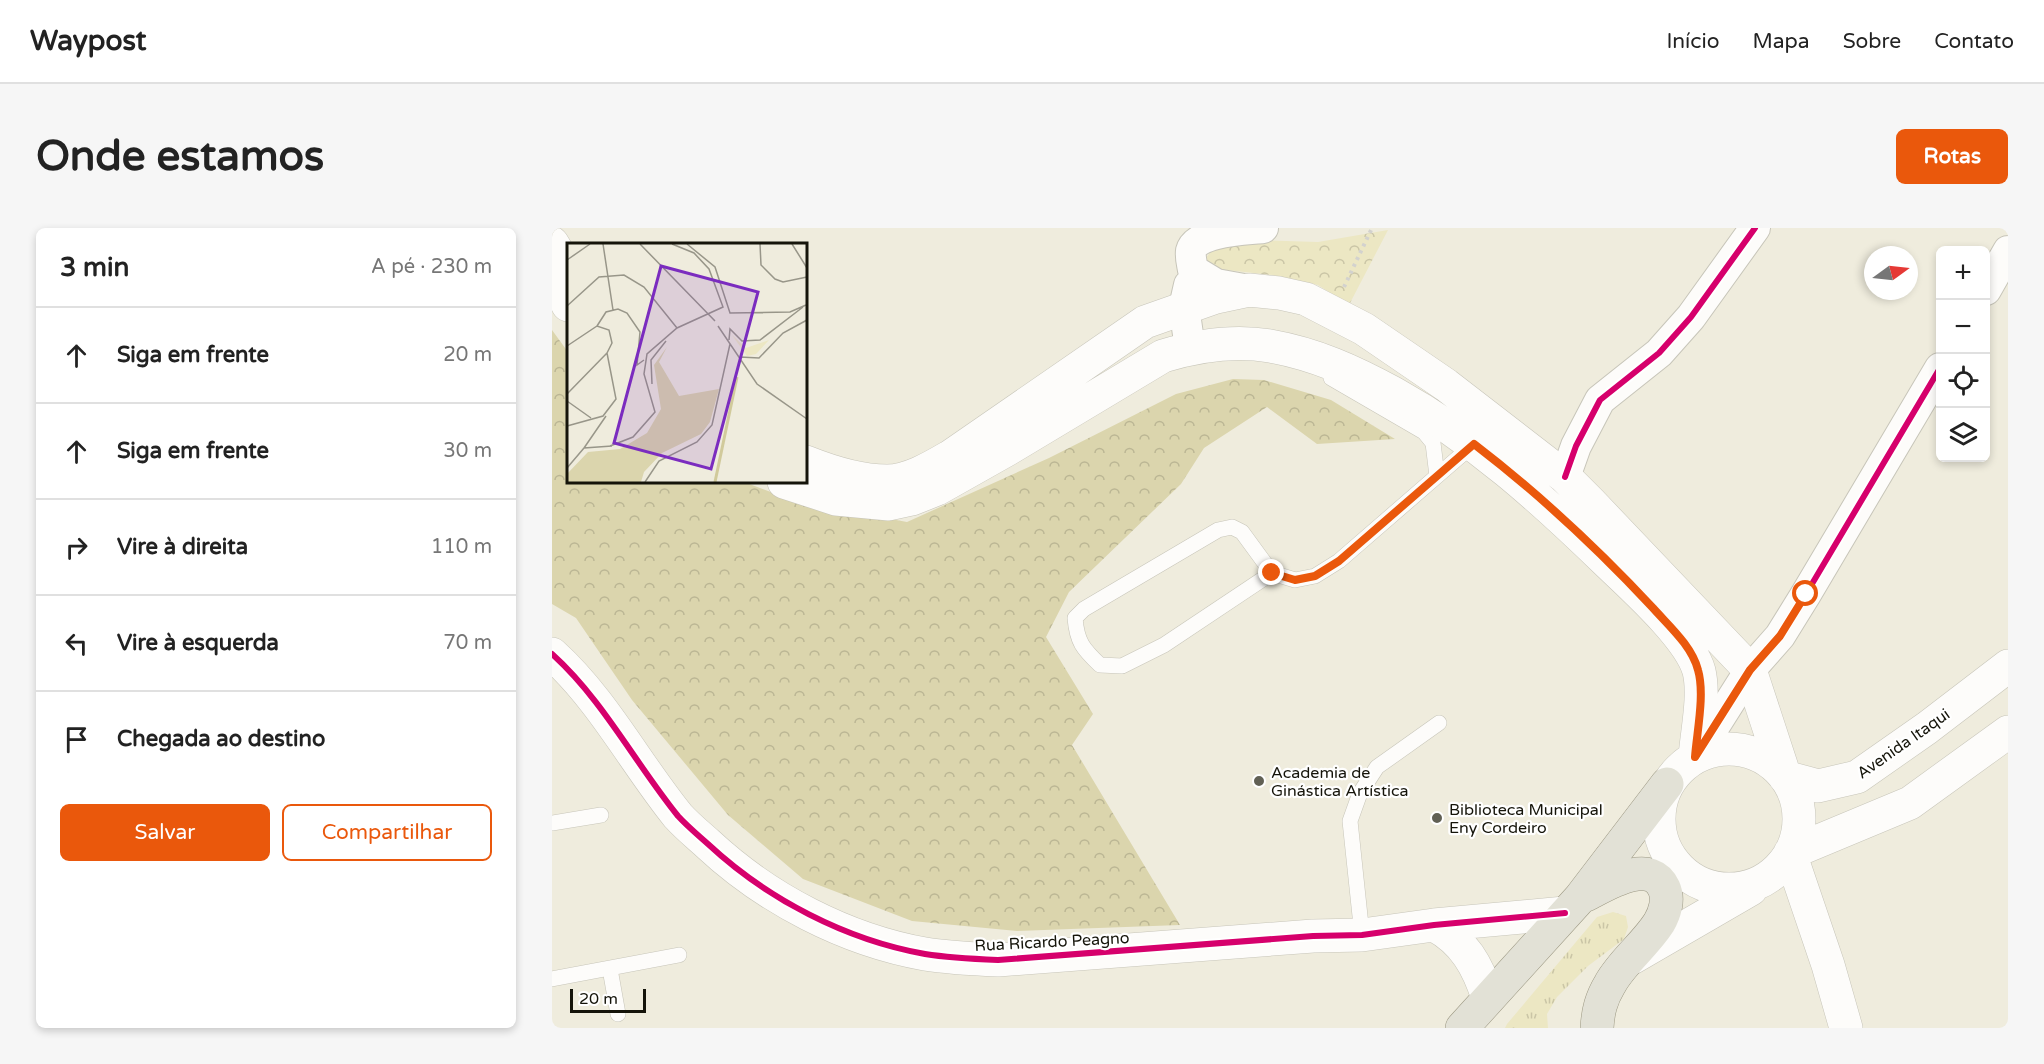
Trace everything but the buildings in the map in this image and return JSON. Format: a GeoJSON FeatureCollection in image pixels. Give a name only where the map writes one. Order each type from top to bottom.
{"type":"FeatureCollection","features":[{"type":"Feature","properties":{"kind":"main road"},"geometry":{"type":"LineString","coordinates":[[552,243],[567,267]]}},
{"type":"Feature","properties":{"kind":"main road"},"geometry":{"type":"LineString","coordinates":[[552,278],[567,302]]}},
{"type":"Feature","properties":{"kind":"main road"},"geometry":{"type":"LineString","coordinates":[[807,462],[839,475],[888,481],[905,478],[951,456],[1145,322],[1216,297],[1250,290],[1279,293],[1306,299],[1364,329],[1446,385],[1565,477],[1750,670],[1799,815],[1797,835],[1790,853],[1778,870],[1762,882],[1631,958]]}},
{"type":"Feature","properties":{"kind":"main road"},"geometry":{"type":"LineString","coordinates":[[787,483],[836,499],[889,504],[912,499],[937,489],[1008,450],[1163,356],[1190,348],[1246,345],[1269,346],[1315,356],[1356,373],[1429,413],[1474,444],[1515,475],[1634,588],[1676,633],[1692,655],[1699,671],[1701,690],[1695,757]]}},
{"type":"Feature","properties":{"kind":"main road","name":"Rua Ricardo Peagno"},"geometry":{"type":"LineString","coordinates":[[552,654],[607,716],[680,818],[729,864],[797,907],[860,936],[923,954],[998,960],[1313,936],[1362,935],[1573,905]]}},
{"type":"Feature","properties":{"kind":"main road","name":"Avenida Itaqui"},"geometry":{"type":"LineString","coordinates":[[1785,777],[1818,786],[1857,777],[1927,728],[2008,666]]}},
{"type":"Feature","properties":{"kind":"main road"},"geometry":{"type":"LineString","coordinates":[[1790,853],[1910,802],[2008,732]]}},
{"type":"Feature","properties":{"kind":"main road"},"geometry":{"type":"LineString","coordinates":[[1472,1018],[1573,905],[1679,768],[1695,757],[1714,750],[1734,748],[1753,753],[1771,763],[1785,777]]}},
{"type":"Feature","properties":{"kind":"main road"},"geometry":{"type":"LineString","coordinates":[[1667,784],[1660,803],[1658,823],[1662,843],[1672,861],[1686,875],[1703,885],[1723,890],[1743,888],[1762,882]]}},
{"type":"Feature","properties":{"kind":"main road"},"geometry":{"type":"LineString","coordinates":[[1790,853],[1828,965],[1846,1028]]}},
{"type":"Feature","properties":{"kind":"main road"},"geometry":{"type":"LineString","coordinates":[[1573,905],[1620,878],[1642,874],[1654,876],[1660,880],[1665,890],[1665,908],[1659,923],[1611,982],[1598,1007],[1597,1028]]}},
{"type":"Feature","properties":{"kind":"main road"},"geometry":{"type":"LineString","coordinates":[[1434,925],[1451,934],[1472,961],[1472,1018]]}},
{"type":"Feature","properties":{"kind":"street"},"geometry":{"type":"LineString","coordinates":[[1190,348],[1184,307],[1193,270],[1191,251],[1194,243],[1209,236],[1263,228]]}},
{"type":"Feature","properties":{"kind":"street"},"geometry":{"type":"LineString","coordinates":[[1565,477],[1576,446],[1600,400],[1659,353],[1683,326],[1755,228]]}},
{"type":"Feature","properties":{"kind":"street"},"geometry":{"type":"LineString","coordinates":[[1990,283],[2008,251]]}},
{"type":"Feature","properties":{"kind":"street"},"geometry":{"type":"LineString","coordinates":[[1193,270],[1216,284],[1250,290]]}},
{"type":"Feature","properties":{"kind":"street"},"geometry":{"type":"LineString","coordinates":[[1695,757],[1750,670],[1785,627],[1936,376]]}},
{"type":"Feature","properties":{"kind":"lane"},"geometry":{"type":"LineString","coordinates":[[1291,351],[1347,388],[1424,432],[1433,443],[1437,476]]}},
{"type":"Feature","properties":{"kind":"lane"},"geometry":{"type":"LineString","coordinates":[[1272,573],[1164,645],[1122,666],[1100,665],[1085,651],[1076,636],[1075,618],[1084,609],[1218,530],[1232,527],[1242,532],[1272,573],[1295,580],[1315,576],[1339,561],[1474,444]]}},
{"type":"Feature","properties":{"kind":"lane"},"geometry":{"type":"LineString","coordinates":[[1362,935],[1350,820],[1360,793],[1377,767],[1439,723]]}},
{"type":"Feature","properties":{"kind":"lane"},"geometry":{"type":"LineString","coordinates":[[552,823],[601,815]]}},
{"type":"Feature","properties":{"kind":"lane"},"geometry":{"type":"LineString","coordinates":[[552,979],[679,955]]}},
{"type":"Feature","properties":{"kind":"lane"},"geometry":{"type":"LineString","coordinates":[[610,969],[618,1014]]}},
{"type":"Feature","properties":{"kind":"path"},"geometry":{"type":"LineString","coordinates":[[1333,312],[1372,228]]}},
{"type":"Feature","properties":{"kind":"green space"},"geometry":{"type":"Polygon","coordinates":[[[1388,230],[1349,305],[1318,285],[1273,275],[1209,268],[1205,259],[1216,245],[1257,240],[1318,242],[1388,230]]]}},
{"type":"Feature","properties":{"kind":"green space"},"geometry":{"type":"Polygon","coordinates":[[[552,330],[567,351],[567,483],[747,483],[798,502],[907,522],[1049,458],[1176,394],[1233,379],[1264,380],[1331,400],[1395,439],[1317,444],[1267,407],[1204,448],[1181,484],[1069,592],[1046,637],[1093,714],[1072,745],[1180,925],[1017,931],[912,921],[803,879],[728,815],[632,700],[576,618],[552,604],[552,330]]]}},
{"type":"Feature","properties":{"kind":"green space"},"geometry":{"type":"Polygon","coordinates":[[[1613,912],[1626,916],[1628,927],[1624,939],[1588,966],[1557,997],[1547,1014],[1548,1028],[1505,1028],[1597,917],[1613,912]]]}},
{"type":"Feature","properties":{"kind":"cycle path"},"geometry":{"type":"LineString","coordinates":[[1565,477],[1576,446],[1600,400],[1659,353],[1691,317],[1755,228]]}},
{"type":"Feature","properties":{"kind":"cycle path"},"geometry":{"type":"LineString","coordinates":[[1695,757],[1750,670],[1780,636],[1936,375]]}},
{"type":"Feature","properties":{"kind":"cycle path"},"geometry":{"type":"LineString","coordinates":[[552,654],[603,711],[678,816],[731,864],[782,899],[809,914],[837,928],[895,948],[925,954],[998,960],[1313,936],[1362,935],[1434,925],[1565,913]]}},
{"type":"Feature","properties":{"kind":"place","name":"Academia de Ginástica Artística"},"geometry":{"type":"Point","coordinates":[1259,781]}},
{"type":"Feature","properties":{"kind":"place","name":"Biblioteca Municipal Eny Cordeiro"},"geometry":{"type":"Point","coordinates":[1437,818]}},
{"type":"Feature","properties":{"kind":"route"},"geometry":{"type":"LineString","coordinates":[[1272,573],[1295,580],[1315,576],[1339,561],[1474,444],[1515,475],[1570,526],[1634,588],[1676,633],[1692,655],[1699,671],[1701,690],[1695,757],[1750,670],[1780,636],[1806,594]]}}]}
